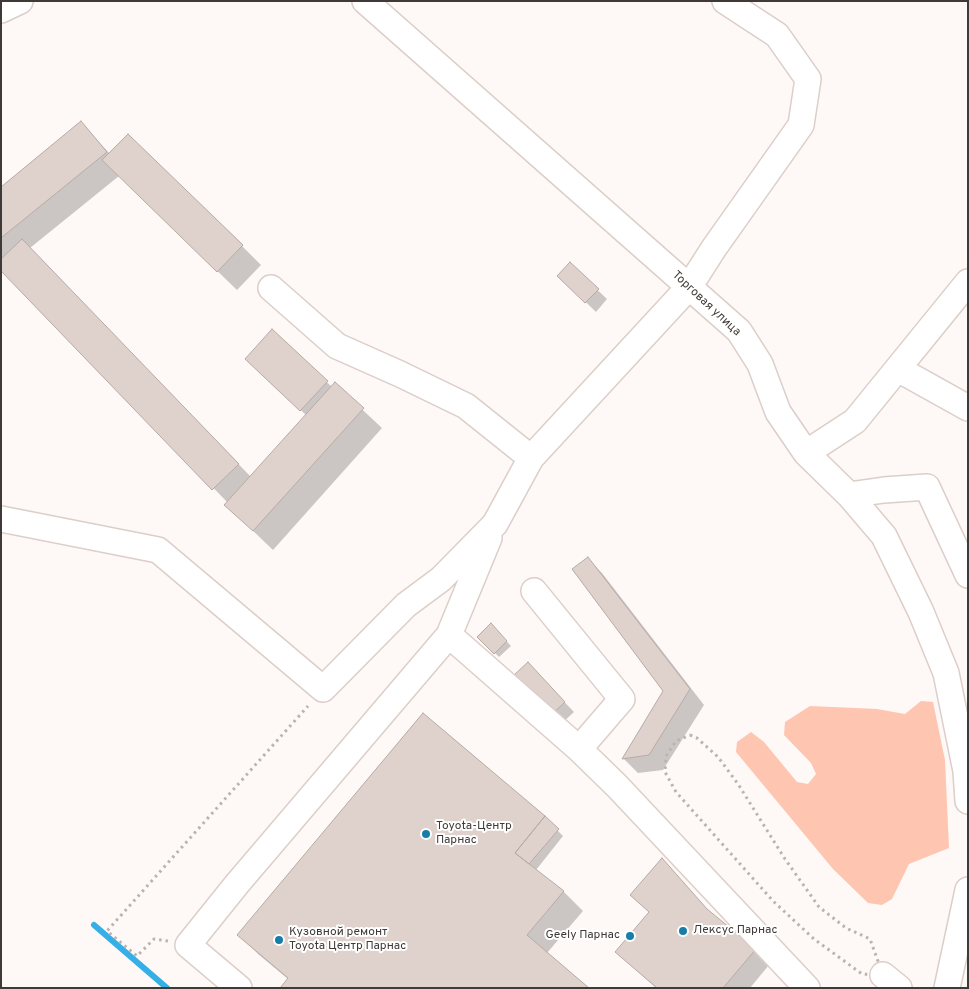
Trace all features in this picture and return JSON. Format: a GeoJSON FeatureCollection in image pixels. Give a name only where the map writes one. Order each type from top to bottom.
{"type":"FeatureCollection","features":[{"type":"Feature","properties":{"kind":"street"},"geometry":{"type":"LineString","coordinates":[[1,10],[20,1]]}},
{"type":"Feature","properties":{"kind":"street","name":"Торговая улица"},"geometry":{"type":"LineString","coordinates":[[365,1],[739,331],[760,364],[778,412],[806,453],[849,495],[884,536],[921,612],[946,674],[966,771],[968,801]]}},
{"type":"Feature","properties":{"kind":"street"},"geometry":{"type":"LineString","coordinates":[[239,988],[188,945],[237,884],[448,635],[495,524],[531,458],[689,287],[714,248],[801,125],[808,79],[777,36],[725,1]]}},
{"type":"Feature","properties":{"kind":"street"},"geometry":{"type":"LineString","coordinates":[[806,453],[855,421],[968,282]]}},
{"type":"Feature","properties":{"kind":"street"},"geometry":{"type":"LineString","coordinates":[[271,288],[337,346],[466,406],[531,458]]}},
{"type":"Feature","properties":{"kind":"street"},"geometry":{"type":"LineString","coordinates":[[898,369],[968,408]]}},
{"type":"Feature","properties":{"kind":"street"},"geometry":{"type":"LineString","coordinates":[[849,495],[927,487],[968,575]]}},
{"type":"Feature","properties":{"kind":"street"},"geometry":{"type":"LineString","coordinates":[[1,519],[158,550],[323,689],[406,605],[441,579],[495,524]]}},
{"type":"Feature","properties":{"kind":"street"},"geometry":{"type":"LineString","coordinates":[[534,591],[622,699],[579,749]]}},
{"type":"Feature","properties":{"kind":"street"},"geometry":{"type":"LineString","coordinates":[[448,635],[579,749],[617,786],[807,988]]}},
{"type":"Feature","properties":{"kind":"street"},"geometry":{"type":"LineString","coordinates":[[947,988],[968,890]]}},
{"type":"Feature","properties":{"kind":"path"},"geometry":{"type":"LineString","coordinates":[[188,945],[154,939],[138,956],[107,931],[323,689]]}},
{"type":"Feature","properties":{"kind":"path"},"geometry":{"type":"LineString","coordinates":[[690,735],[697,738],[718,758],[738,784],[785,859],[820,906],[846,928],[870,939],[891,982],[862,974],[814,939],[773,901],[710,832],[676,792],[665,772],[666,756],[676,741],[690,735]]}},
{"type":"Feature","properties":{"kind":"shaded area"},"geometry":{"type":"Polygon","coordinates":[[[921,701],[933,702],[945,760],[949,848],[909,864],[892,899],[882,905],[868,903],[833,869],[736,752],[737,742],[751,732],[764,742],[797,782],[808,784],[816,774],[811,763],[784,735],[785,722],[810,706],[877,709],[905,714],[921,701]]]}},
{"type":"Feature","properties":{"kind":"building"},"geometry":{"type":"Polygon","coordinates":[[[81,121],[107,152],[1,238],[1,187],[81,121]]]}},
{"type":"Feature","properties":{"kind":"building"},"geometry":{"type":"Polygon","coordinates":[[[128,134],[243,245],[217,272],[102,160],[128,134]]]}},
{"type":"Feature","properties":{"kind":"building"},"geometry":{"type":"Polygon","coordinates":[[[22,239],[239,464],[212,490],[1,271],[1,259],[22,239]]]}},
{"type":"Feature","properties":{"kind":"building"},"geometry":{"type":"Polygon","coordinates":[[[570,262],[599,289],[585,303],[557,276],[570,262]]]}},
{"type":"Feature","properties":{"kind":"building"},"geometry":{"type":"Polygon","coordinates":[[[272,329],[328,381],[300,411],[245,359],[272,329]]]}},
{"type":"Feature","properties":{"kind":"building"},"geometry":{"type":"Polygon","coordinates":[[[335,382],[364,408],[253,531],[224,505],[335,382]]]}},
{"type":"Feature","properties":{"kind":"building"},"geometry":{"type":"Polygon","coordinates":[[[588,557],[690,689],[649,755],[622,759],[663,691],[572,569],[588,557]]]}},
{"type":"Feature","properties":{"kind":"building"},"geometry":{"type":"Polygon","coordinates":[[[491,623],[507,641],[494,654],[477,637],[491,623]]]}},
{"type":"Feature","properties":{"kind":"building"},"geometry":{"type":"Polygon","coordinates":[[[528,662],[565,702],[550,716],[513,676],[528,662]]]}},
{"type":"Feature","properties":{"kind":"building","name":"Toyota-Центр Парнас"},"geometry":{"type":"Polygon","coordinates":[[[423,713],[545,816],[515,853],[564,891],[527,935],[589,988],[280,988],[288,978],[237,935],[423,713]]]}},
{"type":"Feature","properties":{"kind":"building"},"geometry":{"type":"Polygon","coordinates":[[[545,816],[559,829],[529,864],[515,853],[545,816]]]}},
{"type":"Feature","properties":{"kind":"building","name":"Лексус Парнас"},"geometry":{"type":"Polygon","coordinates":[[[662,858],[707,909],[756,949],[723,988],[657,988],[615,952],[649,912],[630,895],[662,858]]]}},
{"type":"Feature","properties":{"kind":"waterway"},"geometry":{"type":"LineString","coordinates":[[94,925],[167,988]]}},
{"type":"Feature","properties":{"kind":"place","name":"Toyota-Центр Парнас"},"geometry":{"type":"Point","coordinates":[426,834]}},
{"type":"Feature","properties":{"kind":"place","name":"Лексус Парнас"},"geometry":{"type":"Point","coordinates":[683,931]}},
{"type":"Feature","properties":{"kind":"place","name":"Geely Парнас"},"geometry":{"type":"Point","coordinates":[630,936]}},
{"type":"Feature","properties":{"kind":"place","name":"Кузовной ремонт Toyota Центр Парнас"},"geometry":{"type":"Point","coordinates":[279,940]}}]}
